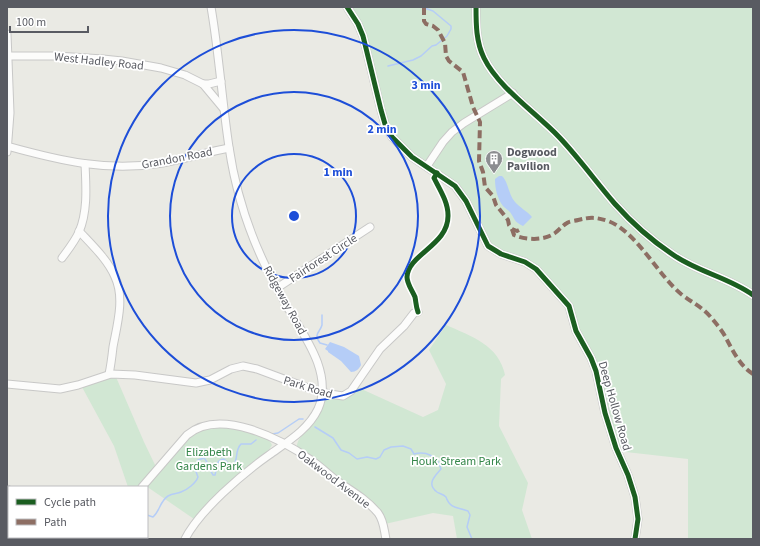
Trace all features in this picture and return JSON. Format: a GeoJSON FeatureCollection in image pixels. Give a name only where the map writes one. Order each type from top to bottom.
{"type":"FeatureCollection","features":[{"type":"Feature","properties":{"kind":"street","name":"Ridgeway Road"},"geometry":{"type":"LineString","coordinates":[[185,539],[202,515],[228,489],[260,462],[296,436],[312,419],[320,403],[322,392],[317,362],[309,344],[277,288],[257,246],[249,226],[237,186],[229,148],[211,7]]}},
{"type":"Feature","properties":{"kind":"street","name":"Deep Hollow Road"},"geometry":{"type":"LineString","coordinates":[[347,7],[358,24],[364,38],[382,115],[389,133],[412,157],[448,180],[462,193],[488,246],[501,254],[525,262],[536,269],[569,306],[576,331],[596,372],[616,448],[628,475],[635,497],[638,512],[638,527],[635,539]]}},
{"type":"Feature","properties":{"kind":"street"},"geometry":{"type":"LineString","coordinates":[[476,7],[477,36],[484,58],[492,71],[559,137],[616,205],[640,229],[680,260],[732,282],[753,295]]}},
{"type":"Feature","properties":{"kind":"street"},"geometry":{"type":"LineString","coordinates":[[7,34],[10,113],[7,148]]}},
{"type":"Feature","properties":{"kind":"street","name":"West Hadley Road"},"geometry":{"type":"LineString","coordinates":[[8,56],[56,56],[122,61],[173,71],[204,84],[220,102],[224,109]]}},
{"type":"Feature","properties":{"kind":"street"},"geometry":{"type":"LineString","coordinates":[[204,84],[221,81]]}},
{"type":"Feature","properties":{"kind":"street"},"geometry":{"type":"LineString","coordinates":[[427,166],[443,142],[452,132],[513,93]]}},
{"type":"Feature","properties":{"kind":"street","name":"Grandon Road"},"geometry":{"type":"LineString","coordinates":[[7,148],[85,164],[116,166],[155,164],[186,159],[229,148]]}},
{"type":"Feature","properties":{"kind":"street"},"geometry":{"type":"LineString","coordinates":[[62,258],[79,231],[85,205],[85,164]]}},
{"type":"Feature","properties":{"kind":"street","name":"Fairforest Circle"},"geometry":{"type":"LineString","coordinates":[[277,288],[370,228]]}},
{"type":"Feature","properties":{"kind":"street"},"geometry":{"type":"LineString","coordinates":[[79,231],[112,270],[118,284],[120,297],[119,313],[109,374]]}},
{"type":"Feature","properties":{"kind":"street","name":"Park Road"},"geometry":{"type":"LineString","coordinates":[[7,384],[60,389],[78,385],[109,374],[135,375],[196,383],[210,380],[230,369],[243,366],[257,369],[292,383],[339,396],[348,394],[380,349],[404,326],[414,313],[418,312]]}},
{"type":"Feature","properties":{"kind":"street","name":"Oakwood Avenue"},"geometry":{"type":"LineString","coordinates":[[143,486],[187,435],[199,427],[213,424],[245,428],[285,444],[313,461],[367,502],[382,519],[386,539]]}},
{"type":"Feature","properties":{"kind":"green space"},"geometry":{"type":"Polygon","coordinates":[[[347,7],[753,7],[753,539],[688,539],[688,459],[617,451],[600,394],[572,315],[536,269],[494,251],[462,193],[422,162],[389,133],[367,46],[347,7]]]}},
{"type":"Feature","properties":{"kind":"green space","name":"Houk Stream Park"},"geometry":{"type":"Polygon","coordinates":[[[446,325],[483,343],[497,356],[502,365],[505,375],[501,379],[499,426],[528,483],[522,510],[532,539],[457,539],[453,516],[433,513],[385,524],[344,482],[297,447],[299,439],[316,419],[326,398],[337,398],[357,387],[423,417],[438,410],[446,384],[429,350],[446,325]]]}},
{"type":"Feature","properties":{"kind":"green space"},"geometry":{"type":"Polygon","coordinates":[[[116,377],[156,467],[147,479],[139,486],[128,486],[114,446],[82,387],[104,378],[116,377]]]}},
{"type":"Feature","properties":{"kind":"green space","name":"Elizabeth Gardens Park"},"geometry":{"type":"Polygon","coordinates":[[[216,426],[238,429],[263,436],[272,445],[269,450],[228,484],[194,519],[146,486],[193,433],[216,426]]]}},
{"type":"Feature","properties":{"kind":"water"},"geometry":{"type":"Polygon","coordinates":[[[502,176],[504,179],[515,202],[532,217],[523,226],[516,222],[510,212],[499,200],[495,179],[502,176]]]}},
{"type":"Feature","properties":{"kind":"water"},"geometry":{"type":"Polygon","coordinates":[[[330,342],[344,347],[359,356],[361,365],[358,369],[351,372],[341,361],[328,352],[325,349],[330,342]]]}},
{"type":"Feature","properties":{"kind":"waterway"},"geometry":{"type":"LineString","coordinates":[[388,66],[413,60],[421,56],[432,46],[436,45],[447,36],[451,26],[433,11],[422,7]]}},
{"type":"Feature","properties":{"kind":"waterway"},"geometry":{"type":"LineString","coordinates":[[322,315],[322,325],[317,337],[320,343],[327,345]]}},
{"type":"Feature","properties":{"kind":"waterway"},"geometry":{"type":"LineString","coordinates":[[272,434],[278,433],[299,419],[303,419]]}},
{"type":"Feature","properties":{"kind":"waterway"},"geometry":{"type":"LineString","coordinates":[[315,427],[333,438],[341,450],[349,453],[357,459],[367,457],[376,459],[380,457],[384,450],[391,447],[403,446],[411,449],[414,454],[423,453],[434,458],[441,469],[436,474],[432,486],[437,492],[444,495],[452,506],[468,511],[470,515],[467,527],[472,539]]}},
{"type":"Feature","properties":{"kind":"waterway"},"geometry":{"type":"LineString","coordinates":[[148,515],[153,517],[165,498],[179,493],[193,484],[198,477],[195,469],[198,460],[204,458],[213,475],[215,475],[219,461],[224,459],[230,465],[234,465],[239,446],[241,444],[251,444],[256,440]]}},
{"type":"Feature","properties":{"kind":"waterway"},"geometry":{"type":"LineString","coordinates":[[86,539],[92,538]]}},
{"type":"Feature","properties":{"kind":"marked path"},"geometry":{"type":"LineString","coordinates":[[424,7],[424,21],[426,24],[433,26],[438,30],[445,43],[446,56],[449,61],[463,72],[473,107],[480,122],[479,161],[483,172],[485,187],[493,196],[496,205],[508,220],[512,229],[517,231],[521,229]]}},
{"type":"Feature","properties":{"kind":"marked path"},"geometry":{"type":"LineString","coordinates":[[512,229],[514,235],[535,239],[551,236],[568,222],[586,218],[604,220],[618,226],[637,243],[672,286],[710,316],[719,327],[741,363],[753,374]]}},
{"type":"Feature","properties":{"kind":"cycle path"},"geometry":{"type":"LineString","coordinates":[[347,7],[358,24],[363,36],[385,124],[392,137],[412,157],[455,186],[466,201],[488,246],[501,254],[525,262],[536,269],[569,306],[576,331],[591,358],[596,371],[605,413],[616,448],[628,475],[635,497],[638,519],[635,539]]}},
{"type":"Feature","properties":{"kind":"cycle path"},"geometry":{"type":"LineString","coordinates":[[476,7],[476,26],[479,46],[490,69],[498,79],[574,153],[621,211],[664,249],[682,260],[753,295]]}},
{"type":"Feature","properties":{"kind":"cycle path"},"geometry":{"type":"LineString","coordinates":[[418,312],[415,297],[407,280],[409,269],[414,262],[436,242],[447,225],[448,210],[434,178],[437,173]]}},
{"type":"Feature","properties":{"kind":"place","name":"Dogwood Pavilion"},"geometry":{"type":"Point","coordinates":[494,174]}}]}
